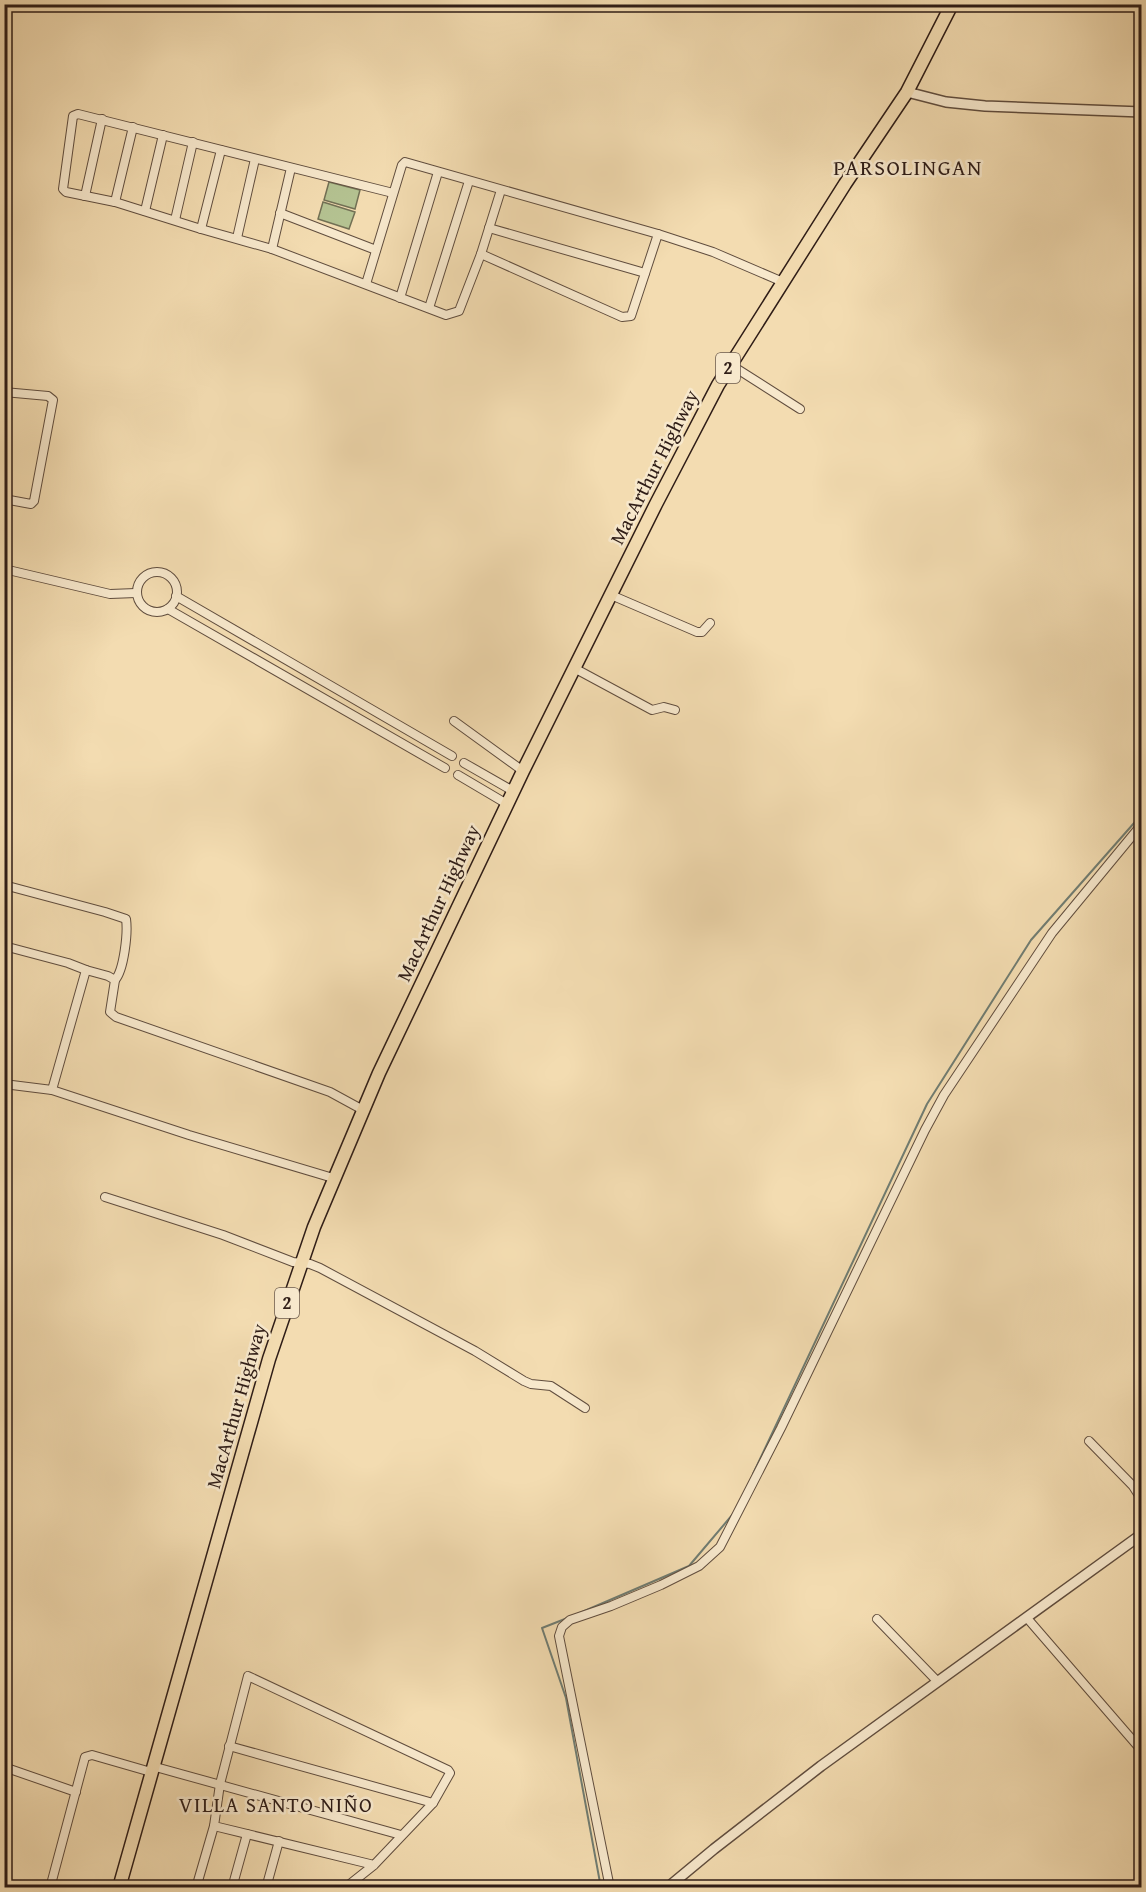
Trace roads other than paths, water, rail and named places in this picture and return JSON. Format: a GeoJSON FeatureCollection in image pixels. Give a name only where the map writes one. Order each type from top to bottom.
{"type":"FeatureCollection","features":[{"type":"Feature","properties":{"kind":"highway","name":"MacArthur Highway"},"geometry":{"type":"LineString","coordinates":[[119,1887],[268,1359],[300,1262],[363,1110],[513,791],[730,364],[907,92],[952,4]]}},
{"type":"Feature","properties":{"kind":"street"},"geometry":{"type":"LineString","coordinates":[[907,92],[963,105],[1142,112]]}},
{"type":"Feature","properties":{"kind":"street"},"geometry":{"type":"LineString","coordinates":[[393,193],[78,114],[73,117],[63,189],[66,192],[115,202],[272,249],[446,315],[459,311],[481,254],[501,190]]}},
{"type":"Feature","properties":{"kind":"street"},"geometry":{"type":"LineString","coordinates":[[85,196],[102,119]]}},
{"type":"Feature","properties":{"kind":"street"},"geometry":{"type":"LineString","coordinates":[[115,202],[133,127]]}},
{"type":"Feature","properties":{"kind":"street"},"geometry":{"type":"LineString","coordinates":[[145,211],[162,135]]}},
{"type":"Feature","properties":{"kind":"street"},"geometry":{"type":"LineString","coordinates":[[175,220],[193,142]]}},
{"type":"Feature","properties":{"kind":"street"},"geometry":{"type":"LineString","coordinates":[[201,229],[221,150]]}},
{"type":"Feature","properties":{"kind":"street"},"geometry":{"type":"LineString","coordinates":[[237,238],[255,159]]}},
{"type":"Feature","properties":{"kind":"street"},"geometry":{"type":"LineString","coordinates":[[366,284],[393,193],[405,162],[658,234],[713,252],[783,282]]}},
{"type":"Feature","properties":{"kind":"street"},"geometry":{"type":"LineString","coordinates":[[272,249],[291,168]]}},
{"type":"Feature","properties":{"kind":"street"},"geometry":{"type":"LineString","coordinates":[[400,297],[438,172]]}},
{"type":"Feature","properties":{"kind":"street"},"geometry":{"type":"LineString","coordinates":[[429,308],[469,180]]}},
{"type":"Feature","properties":{"kind":"street"},"geometry":{"type":"LineString","coordinates":[[280,213],[376,250]]}},
{"type":"Feature","properties":{"kind":"street"},"geometry":{"type":"LineString","coordinates":[[489,228],[645,273]]}},
{"type":"Feature","properties":{"kind":"street"},"geometry":{"type":"LineString","coordinates":[[481,254],[622,317],[631,316],[658,234]]}},
{"type":"Feature","properties":{"kind":"street"},"geometry":{"type":"LineString","coordinates":[[730,364],[800,409]]}},
{"type":"Feature","properties":{"kind":"street"},"geometry":{"type":"LineString","coordinates":[[4,392],[48,396],[53,400],[34,501],[32,504],[4,499]]}},
{"type":"Feature","properties":{"kind":"street"},"geometry":{"type":"LineString","coordinates":[[4,580],[6,570],[110,594],[136,593]]}},
{"type":"Feature","properties":{"kind":"street"},"geometry":{"type":"LineString","coordinates":[[153,572],[165,573],[173,580],[177,590],[176,596],[176,601],[168,609],[158,612],[147,610],[140,603],[136,593],[137,586],[143,576],[153,572]]}},
{"type":"Feature","properties":{"kind":"street"},"geometry":{"type":"LineString","coordinates":[[176,596],[452,756]]}},
{"type":"Feature","properties":{"kind":"street"},"geometry":{"type":"LineString","coordinates":[[611,596],[697,632],[702,632],[710,623]]}},
{"type":"Feature","properties":{"kind":"street"},"geometry":{"type":"LineString","coordinates":[[168,609],[445,768]]}},
{"type":"Feature","properties":{"kind":"street"},"geometry":{"type":"LineString","coordinates":[[244,653],[251,639]]}},
{"type":"Feature","properties":{"kind":"street"},"geometry":{"type":"LineString","coordinates":[[574,669],[652,710],[664,707],[675,710]]}},
{"type":"Feature","properties":{"kind":"street"},"geometry":{"type":"LineString","coordinates":[[309,690],[316,677]]}},
{"type":"Feature","properties":{"kind":"street"},"geometry":{"type":"LineString","coordinates":[[374,728],[379,714]]}},
{"type":"Feature","properties":{"kind":"street"},"geometry":{"type":"LineString","coordinates":[[454,721],[523,771]]}},
{"type":"Feature","properties":{"kind":"street"},"geometry":{"type":"LineString","coordinates":[[464,763],[513,791]]}},
{"type":"Feature","properties":{"kind":"street"},"geometry":{"type":"LineString","coordinates":[[458,775],[507,804]]}},
{"type":"Feature","properties":{"kind":"street"},"geometry":{"type":"LineString","coordinates":[[610,1887],[559,1636],[561,1627],[570,1620],[620,1602],[685,1574],[699,1566],[720,1547],[781,1428],[944,1095],[1052,933],[1142,824]]}},
{"type":"Feature","properties":{"kind":"street"},"geometry":{"type":"LineString","coordinates":[[4,885],[105,912],[126,920],[125,949],[119,976],[115,980],[110,1012],[116,1017],[330,1092],[363,1110]]}},
{"type":"Feature","properties":{"kind":"street"},"geometry":{"type":"LineString","coordinates":[[4,946],[68,963],[115,980]]}},
{"type":"Feature","properties":{"kind":"street"},"geometry":{"type":"LineString","coordinates":[[52,1090],[86,970]]}},
{"type":"Feature","properties":{"kind":"street"},"geometry":{"type":"LineString","coordinates":[[4,1084],[52,1090],[189,1135],[333,1178]]}},
{"type":"Feature","properties":{"kind":"street"},"geometry":{"type":"LineString","coordinates":[[105,1197],[223,1235],[292,1262],[320,1268],[475,1351],[524,1381],[551,1386],[585,1408]]}},
{"type":"Feature","properties":{"kind":"street"},"geometry":{"type":"LineString","coordinates":[[1089,1441],[1133,1486],[1142,1500]]}},
{"type":"Feature","properties":{"kind":"street"},"geometry":{"type":"LineString","coordinates":[[667,1887],[814,1772],[1142,1534]]}},
{"type":"Feature","properties":{"kind":"street"},"geometry":{"type":"LineString","coordinates":[[1027,1618],[1142,1751]]}},
{"type":"Feature","properties":{"kind":"street"},"geometry":{"type":"LineString","coordinates":[[877,1619],[937,1681]]}},
{"type":"Feature","properties":{"kind":"street"},"geometry":{"type":"LineString","coordinates":[[196,1887],[214,1826],[220,1784],[229,1746],[247,1677],[250,1676],[448,1770],[449,1776],[433,1803],[374,1865],[345,1887]]}},
{"type":"Feature","properties":{"kind":"street"},"geometry":{"type":"LineString","coordinates":[[229,1746],[433,1803]]}},
{"type":"Feature","properties":{"kind":"street"},"geometry":{"type":"LineString","coordinates":[[50,1887],[85,1757],[88,1755],[220,1784],[401,1835]]}},
{"type":"Feature","properties":{"kind":"street"},"geometry":{"type":"LineString","coordinates":[[4,1767],[76,1792]]}},
{"type":"Feature","properties":{"kind":"street"},"geometry":{"type":"LineString","coordinates":[[214,1826],[374,1865]]}},
{"type":"Feature","properties":{"kind":"street"},"geometry":{"type":"LineString","coordinates":[[232,1887],[247,1834]]}},
{"type":"Feature","properties":{"kind":"street"},"geometry":{"type":"LineString","coordinates":[[266,1887],[279,1841]]}},
{"type":"Feature","properties":{"kind":"waterway"},"geometry":{"type":"LineString","coordinates":[[753,1474],[927,1104],[1031,940],[1142,814]]}},
{"type":"Feature","properties":{"kind":"waterway"},"geometry":{"type":"LineString","coordinates":[[575,1615],[689,1566],[733,1514]]}},
{"type":"Feature","properties":{"kind":"waterway"},"geometry":{"type":"LineString","coordinates":[[570,1617],[542,1628],[566,1698],[601,1888]]}},
{"type":"Feature","properties":{"kind":"district","name":"PARSOLINGAN"},"geometry":{"type":"Point","coordinates":[908,167]}},
{"type":"Feature","properties":{"kind":"district","name":"VILLA SANTO NIÑO"},"geometry":{"type":"Point","coordinates":[276,1805]}}]}
